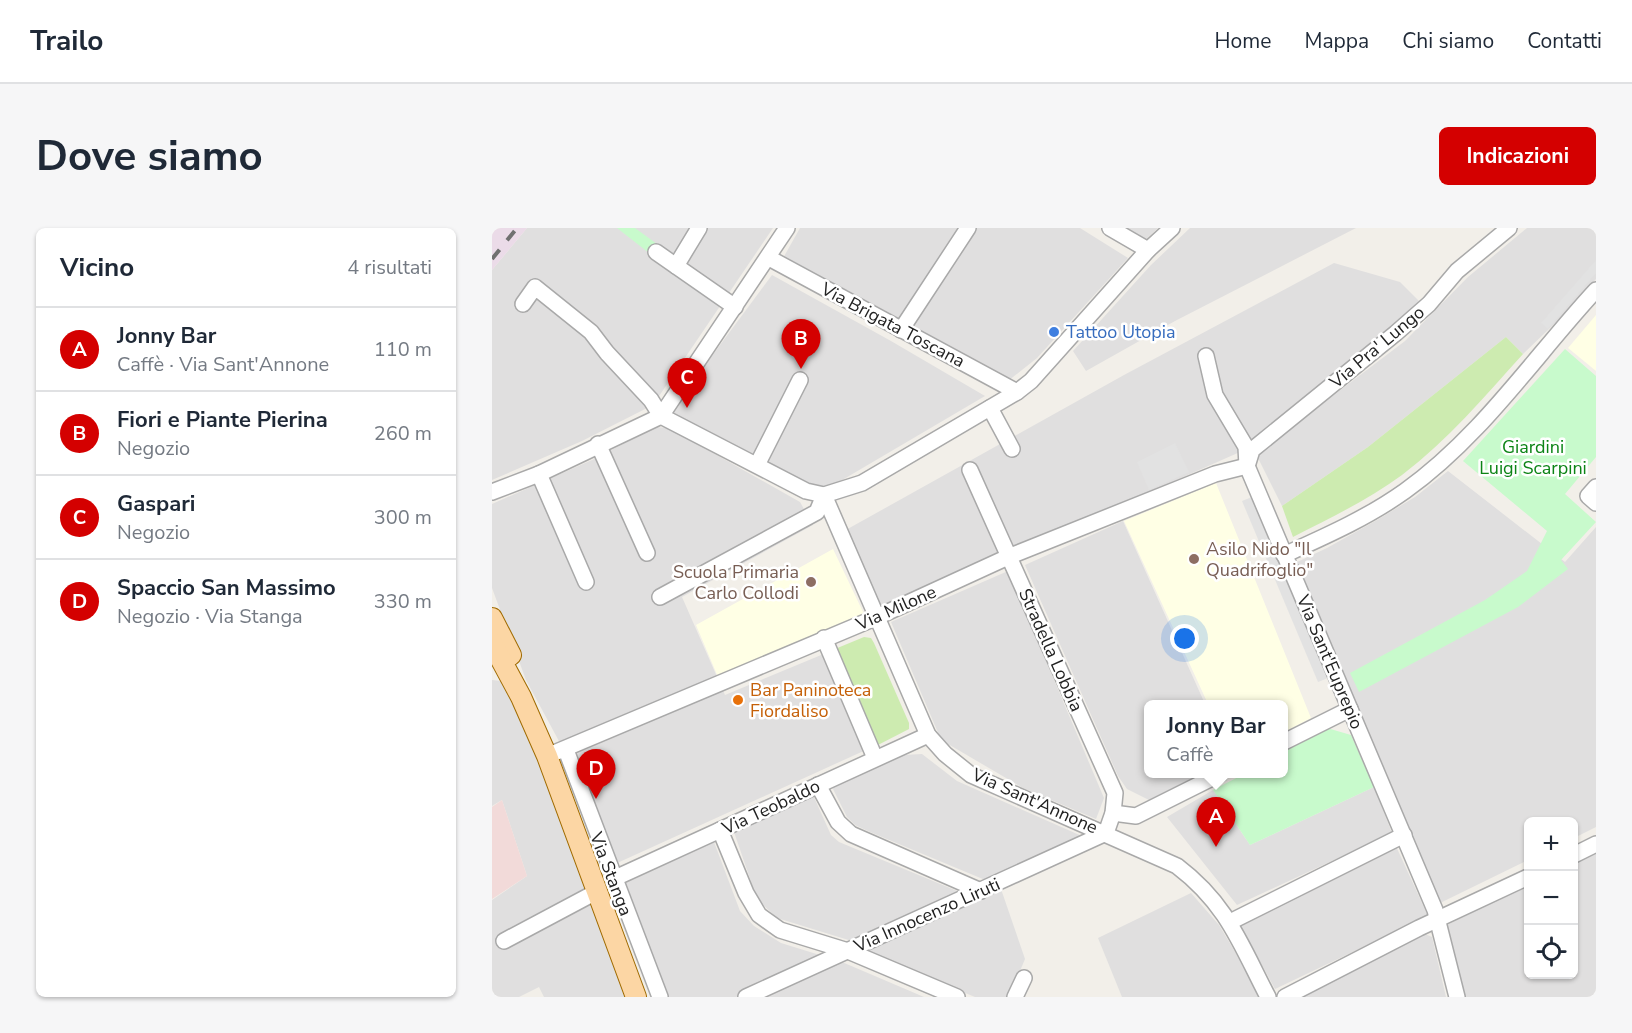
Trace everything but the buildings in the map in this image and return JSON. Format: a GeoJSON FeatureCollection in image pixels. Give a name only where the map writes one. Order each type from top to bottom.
{"type":"FeatureCollection","features":[{"type":"Feature","properties":{"kind":"main road"},"geometry":{"type":"LineString","coordinates":[[492,618],[530,693],[547,756]]}},
{"type":"Feature","properties":{"kind":"main road"},"geometry":{"type":"LineString","coordinates":[[492,644],[521,697],[547,756]]}},
{"type":"Feature","properties":{"kind":"main road","name":"Via Stanga"},"geometry":{"type":"LineString","coordinates":[[547,756],[605,885],[636,997]]}},
{"type":"Feature","properties":{"kind":"street"},"geometry":{"type":"LineString","coordinates":[[676,266],[699,228]]}},
{"type":"Feature","properties":{"kind":"street"},"geometry":{"type":"LineString","coordinates":[[492,492],[539,474],[661,416],[787,228]]}},
{"type":"Feature","properties":{"kind":"street"},"geometry":{"type":"LineString","coordinates":[[901,330],[968,228]]}},
{"type":"Feature","properties":{"kind":"street"},"geometry":{"type":"LineString","coordinates":[[1110,228],[1148,250]]}},
{"type":"Feature","properties":{"kind":"street"},"geometry":{"type":"LineString","coordinates":[[523,304],[535,287],[591,332],[607,353],[651,400],[661,416],[806,491],[824,495],[862,483],[1017,392],[1048,363],[1148,250],[1172,228]]}},
{"type":"Feature","properties":{"kind":"street","name":"Via Pra' Lungo"},"geometry":{"type":"LineString","coordinates":[[1247,466],[1252,450],[1396,333],[1429,304],[1457,271],[1509,228]]}},
{"type":"Feature","properties":{"kind":"street"},"geometry":{"type":"LineString","coordinates":[[656,252],[735,307]]}},
{"type":"Feature","properties":{"kind":"street","name":"Via Brigata Toscana"},"geometry":{"type":"LineString","coordinates":[[769,258],[1017,392]]}},
{"type":"Feature","properties":{"kind":"street"},"geometry":{"type":"LineString","coordinates":[[1284,555],[1367,516],[1406,490],[1445,459],[1482,422],[1596,290]]}},
{"type":"Feature","properties":{"kind":"street","name":"Via Sant'Euprepio"},"geometry":{"type":"LineString","coordinates":[[1206,356],[1215,395],[1246,447],[1247,466],[1439,921],[1457,997]]}},
{"type":"Feature","properties":{"kind":"street"},"geometry":{"type":"LineString","coordinates":[[757,465],[800,380]]}},
{"type":"Feature","properties":{"kind":"street"},"geometry":{"type":"LineString","coordinates":[[990,408],[1012,449]]}},
{"type":"Feature","properties":{"kind":"street"},"geometry":{"type":"LineString","coordinates":[[598,444],[647,553]]}},
{"type":"Feature","properties":{"kind":"street","name":"Via Milone"},"geometry":{"type":"LineString","coordinates":[[547,756],[566,750],[875,618],[1008,557],[1215,474],[1247,466]]}},
{"type":"Feature","properties":{"kind":"street","name":"Stradella Lobbia"},"geometry":{"type":"LineString","coordinates":[[970,470],[1115,793],[1113,813],[1107,832]]}},
{"type":"Feature","properties":{"kind":"street"},"geometry":{"type":"LineString","coordinates":[[539,474],[586,582]]}},
{"type":"Feature","properties":{"kind":"street"},"geometry":{"type":"LineString","coordinates":[[1596,487],[1588,496],[1596,503]]}},
{"type":"Feature","properties":{"kind":"street"},"geometry":{"type":"LineString","coordinates":[[660,597],[817,512],[824,495]]}},
{"type":"Feature","properties":{"kind":"street","name":"Via Sant'Annone"},"geometry":{"type":"LineString","coordinates":[[824,495],[875,618],[928,735],[945,754],[971,775],[1107,832],[1177,866],[1203,885],[1230,922],[1268,997]]}},
{"type":"Feature","properties":{"kind":"street"},"geometry":{"type":"LineString","coordinates":[[824,638],[875,758]]}},
{"type":"Feature","properties":{"kind":"street"},"geometry":{"type":"LineString","coordinates":[[1288,740],[1350,709]]}},
{"type":"Feature","properties":{"kind":"street","name":"Via Teobaldo"},"geometry":{"type":"LineString","coordinates":[[605,885],[928,735]]}},
{"type":"Feature","properties":{"kind":"street","name":"Via Stanga"},"geometry":{"type":"LineString","coordinates":[[566,750],[605,885],[660,997]]}},
{"type":"Feature","properties":{"kind":"street"},"geometry":{"type":"LineString","coordinates":[[1113,813],[1136,816],[1212,778]]}},
{"type":"Feature","properties":{"kind":"street"},"geometry":{"type":"LineString","coordinates":[[818,785],[838,822],[851,834],[981,891]]}},
{"type":"Feature","properties":{"kind":"street"},"geometry":{"type":"LineString","coordinates":[[720,830],[746,893],[759,915],[780,930],[848,951],[957,997]]}},
{"type":"Feature","properties":{"kind":"street","name":"Via Innocenzo Liruti"},"geometry":{"type":"LineString","coordinates":[[746,997],[1107,832]]}},
{"type":"Feature","properties":{"kind":"street"},"geometry":{"type":"LineString","coordinates":[[1230,922],[1404,835]]}},
{"type":"Feature","properties":{"kind":"street"},"geometry":{"type":"LineString","coordinates":[[1578,853],[1596,844]]}},
{"type":"Feature","properties":{"kind":"street"},"geometry":{"type":"LineString","coordinates":[[1285,997],[1524,879]]}},
{"type":"Feature","properties":{"kind":"street","name":"Via Stanga"},"geometry":{"type":"LineString","coordinates":[[504,941],[605,885]]}},
{"type":"Feature","properties":{"kind":"street"},"geometry":{"type":"LineString","coordinates":[[1015,997],[1024,978]]}},
{"type":"Feature","properties":{"kind":"shaded area"},"geometry":{"type":"Polygon","coordinates":[[[492,228],[527,228],[492,270],[492,228]]]}},
{"type":"Feature","properties":{"kind":"shaded area"},"geometry":{"type":"Polygon","coordinates":[[[527,228],[773,228],[653,405],[582,441],[492,480],[492,270],[527,228]]]}},
{"type":"Feature","properties":{"kind":"shaded area"},"geometry":{"type":"Polygon","coordinates":[[[800,228],[959,228],[898,320],[782,260],[800,228]]]}},
{"type":"Feature","properties":{"kind":"shaded area"},"geometry":{"type":"Polygon","coordinates":[[[977,228],[1080,228],[1128,258],[1037,358],[1003,385],[910,328],[977,228]]]}},
{"type":"Feature","properties":{"kind":"shaded area"},"geometry":{"type":"Polygon","coordinates":[[[1115,228],[1158,228],[1141,244],[1115,228]]]}},
{"type":"Feature","properties":{"kind":"shaded area"},"geometry":{"type":"Polygon","coordinates":[[[1190,228],[1356,228],[1175,321],[1086,371],[1073,351],[1151,265],[1190,228]]]}},
{"type":"Feature","properties":{"kind":"shaded area"},"geometry":{"type":"Polygon","coordinates":[[[1527,228],[1596,228],[1596,279],[1574,305],[1523,354],[1506,337],[1368,447],[1282,506],[1256,454],[1405,341],[1468,277],[1527,228]]]}},
{"type":"Feature","properties":{"kind":"shaded area"},"geometry":{"type":"Polygon","coordinates":[[[1596,260],[1596,273],[1548,329],[1541,323],[1596,260]]]}},
{"type":"Feature","properties":{"kind":"shaded area"},"geometry":{"type":"Polygon","coordinates":[[[1334,263],[1400,282],[1420,302],[1393,327],[1291,407],[1240,452],[879,611],[844,531],[1124,375],[1334,263]]]}},
{"type":"Feature","properties":{"kind":"shaded area"},"geometry":{"type":"Polygon","coordinates":[[[772,275],[985,396],[815,496],[671,411],[772,275]]]}},
{"type":"Feature","properties":{"kind":"shaded area"},"geometry":{"type":"Polygon","coordinates":[[[1596,315],[1596,371],[1568,348],[1596,315]]]}},
{"type":"Feature","properties":{"kind":"shaded area"},"geometry":{"type":"Polygon","coordinates":[[[656,427],[669,428],[800,502],[813,525],[682,597],[725,695],[826,653],[868,749],[615,864],[560,743],[526,680],[492,588],[492,504],[592,460],[656,427]]]}},
{"type":"Feature","properties":{"kind":"shaded area"},"geometry":{"type":"Polygon","coordinates":[[[1175,443],[1189,472],[1149,490],[1137,462],[1175,443]]]}},
{"type":"Feature","properties":{"kind":"shaded area"},"geometry":{"type":"Polygon","coordinates":[[[1448,471],[1565,562],[1596,527],[1596,827],[1578,836],[1578,817],[1524,817],[1524,862],[1436,905],[1408,828],[1356,712],[1295,563],[1327,548],[1415,497],[1448,471]]]}},
{"type":"Feature","properties":{"kind":"shaded area"},"geometry":{"type":"Polygon","coordinates":[[[1216,483],[1311,718],[1288,730],[1288,700],[1206,700],[1124,521],[1216,483]]]}},
{"type":"Feature","properties":{"kind":"shaded area"},"geometry":{"type":"Polygon","coordinates":[[[1252,497],[1328,678],[1318,682],[1242,501],[1252,497]]]}},
{"type":"Feature","properties":{"kind":"shaded area"},"geometry":{"type":"Polygon","coordinates":[[[1123,521],[1203,700],[1144,700],[1144,778],[1195,778],[1149,800],[1127,789],[1118,776],[1025,565],[1123,521]]]}},
{"type":"Feature","properties":{"kind":"shaded area","name":"Scuola Primaria Carlo Collodi"},"geometry":{"type":"Polygon","coordinates":[[[833,549],[864,614],[718,677],[696,625],[833,549]]]}},
{"type":"Feature","properties":{"kind":"shaded area"},"geometry":{"type":"Polygon","coordinates":[[[1008,571],[1104,798],[1096,819],[1023,788],[948,744],[939,735],[891,622],[1008,571]]]}},
{"type":"Feature","properties":{"kind":"shaded area"},"geometry":{"type":"Polygon","coordinates":[[[492,680],[509,682],[626,997],[544,997],[539,987],[519,997],[492,997],[492,900],[527,876],[502,800],[492,806],[492,680]]]}},
{"type":"Feature","properties":{"kind":"shaded area"},"geometry":{"type":"Polygon","coordinates":[[[922,754],[957,781],[1084,837],[990,882],[870,832],[855,825],[847,817],[832,787],[904,755],[922,754]]]}},
{"type":"Feature","properties":{"kind":"shaded area"},"geometry":{"type":"Polygon","coordinates":[[[1374,787],[1392,833],[1237,905],[1167,817],[1213,790],[1250,845],[1374,787]]]}},
{"type":"Feature","properties":{"kind":"shaded area"},"geometry":{"type":"Polygon","coordinates":[[[813,795],[831,835],[839,842],[962,893],[855,942],[777,918],[757,899],[734,832],[813,795]]]}},
{"type":"Feature","properties":{"kind":"shaded area"},"geometry":{"type":"Polygon","coordinates":[[[502,800],[527,876],[492,899],[492,807],[502,800]]]}},
{"type":"Feature","properties":{"kind":"shaded area"},"geometry":{"type":"Polygon","coordinates":[[[714,842],[740,911],[754,926],[781,943],[823,956],[736,997],[665,997],[621,885],[714,842]]]}},
{"type":"Feature","properties":{"kind":"shaded area"},"geometry":{"type":"Polygon","coordinates":[[[1395,844],[1428,916],[1275,989],[1239,923],[1395,844]]]}},
{"type":"Feature","properties":{"kind":"shaded area"},"geometry":{"type":"Polygon","coordinates":[[[1596,852],[1596,997],[1465,997],[1445,926],[1524,887],[1524,979],[1578,979],[1578,861],[1596,852]]]}},
{"type":"Feature","properties":{"kind":"shaded area"},"geometry":{"type":"Polygon","coordinates":[[[1001,889],[1025,959],[1009,997],[975,997],[865,952],[1001,889]]]}},
{"type":"Feature","properties":{"kind":"shaded area"},"geometry":{"type":"Polygon","coordinates":[[[1191,893],[1219,925],[1247,972],[1258,997],[1122,997],[1098,938],[1191,893]]]}},
{"type":"Feature","properties":{"kind":"shaded area"},"geometry":{"type":"Polygon","coordinates":[[[1425,934],[1432,937],[1446,997],[1299,997],[1425,934]]]}},
{"type":"Feature","properties":{"kind":"shaded area"},"geometry":{"type":"Polygon","coordinates":[[[842,962],[924,997],[765,997],[842,962]]]}},
{"type":"Feature","properties":{"kind":"green space"},"geometry":{"type":"Polygon","coordinates":[[[617,228],[635,228],[657,244],[649,253],[617,228]]]}},
{"type":"Feature","properties":{"kind":"green space"},"geometry":{"type":"Polygon","coordinates":[[[1506,337],[1523,354],[1466,417],[1435,447],[1376,493],[1293,537],[1282,506],[1368,447],[1506,337]]]}},
{"type":"Feature","properties":{"kind":"green space","name":"Giardini Luigi Scarpini"},"geometry":{"type":"Polygon","coordinates":[[[1565,349],[1596,376],[1596,457],[1565,494],[1596,522],[1561,560],[1568,569],[1518,607],[1359,692],[1350,673],[1485,600],[1527,571],[1547,531],[1463,461],[1565,349]]]}},
{"type":"Feature","properties":{"kind":"green space"},"geometry":{"type":"Polygon","coordinates":[[[864,637],[871,638],[874,643],[909,723],[909,729],[876,746],[835,649],[864,637]]]}},
{"type":"Feature","properties":{"kind":"green space"},"geometry":{"type":"Polygon","coordinates":[[[1327,728],[1351,735],[1374,787],[1250,845],[1213,790],[1236,778],[1288,778],[1288,750],[1327,728]]]}},
{"type":"Feature","properties":{"kind":"railway"},"geometry":{"type":"LineString","coordinates":[[492,259],[517,228]]}},
{"type":"Feature","properties":{"kind":"place","name":"Tattoo Utopia"},"geometry":{"type":"Point","coordinates":[1054,332]}},
{"type":"Feature","properties":{"kind":"place","name":"Fiori e Piante Pierina"},"geometry":{"type":"Point","coordinates":[801,369]}},
{"type":"Feature","properties":{"kind":"place","name":"Gaspari"},"geometry":{"type":"Point","coordinates":[687,408]}},
{"type":"Feature","properties":{"kind":"place","name":"Asilo Nido \"Il Quadrifoglio\""},"geometry":{"type":"Point","coordinates":[1194,559]}},
{"type":"Feature","properties":{"kind":"place","name":"Scuola Primaria Carlo Collodi"},"geometry":{"type":"Point","coordinates":[811,582]}},
{"type":"Feature","properties":{"kind":"place","name":"Bar Paninoteca Fiordaliso"},"geometry":{"type":"Point","coordinates":[738,700]}},
{"type":"Feature","properties":{"kind":"place","name":"Spaccio San Massimo"},"geometry":{"type":"Point","coordinates":[596,799]}},
{"type":"Feature","properties":{"kind":"place","name":"Jonny Bar"},"geometry":{"type":"Point","coordinates":[1216,847]}}]}
